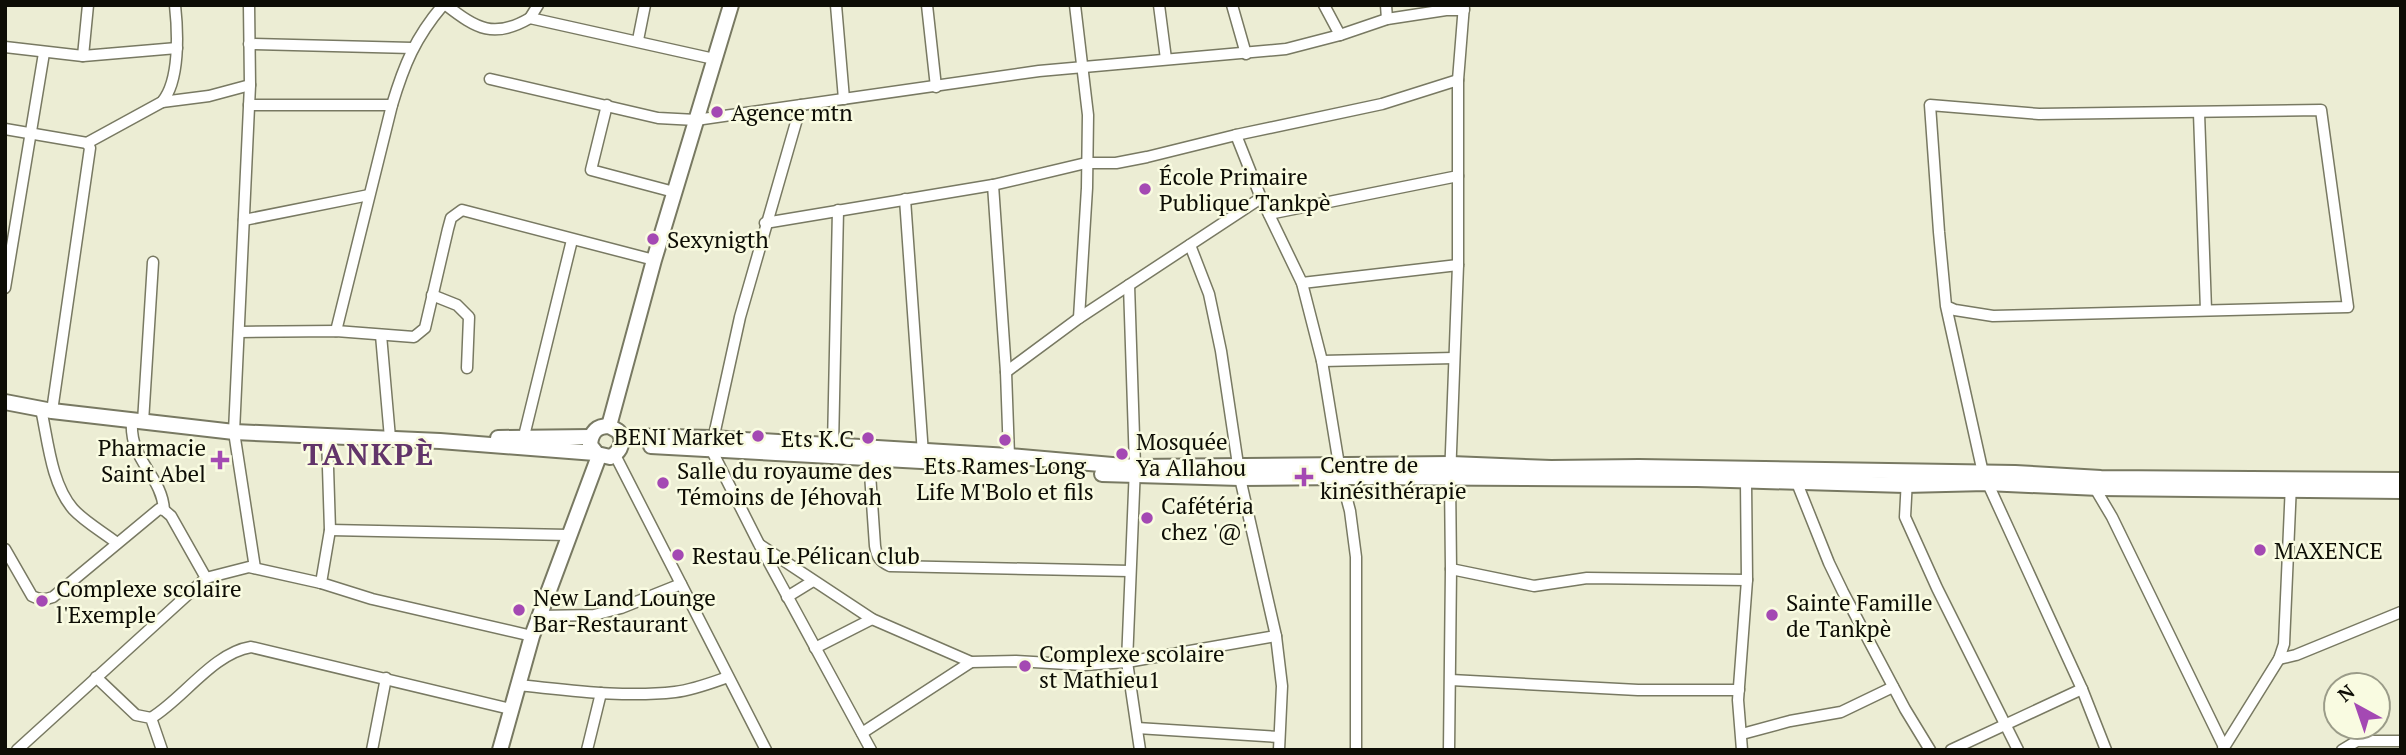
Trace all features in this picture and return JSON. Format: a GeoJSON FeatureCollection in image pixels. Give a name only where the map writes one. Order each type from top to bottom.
{"type":"FeatureCollection","features":[{"type":"Feature","properties":{"kind":"main road"},"geometry":{"type":"LineString","coordinates":[[619,445],[609,426],[654,260],[731,5]]}},
{"type":"Feature","properties":{"kind":"main road"},"geometry":{"type":"LineString","coordinates":[[5,402],[46,410],[234,432],[440,441],[610,457],[619,445]]}},
{"type":"Feature","properties":{"kind":"main road"},"geometry":{"type":"LineString","coordinates":[[597,454],[590,445],[591,437],[598,428],[609,426]]}},
{"type":"Feature","properties":{"kind":"main road"},"geometry":{"type":"LineString","coordinates":[[440,441],[524,436],[591,437]]}},
{"type":"Feature","properties":{"kind":"main road"},"geometry":{"type":"LineString","coordinates":[[712,444],[869,458],[1009,456],[1134,472]]}},
{"type":"Feature","properties":{"kind":"main road"},"geometry":{"type":"LineString","coordinates":[[619,445],[833,446],[1012,466],[1134,472],[1450,471],[1697,479],[1749,475],[1984,478],[2093,483],[2291,484],[2401,480]]}},
{"type":"Feature","properties":{"kind":"main road"},"geometry":{"type":"LineString","coordinates":[[500,750],[532,636],[597,454]]}},
{"type":"Feature","properties":{"kind":"main road"},"geometry":{"type":"LineString","coordinates":[[2291,484],[2401,491]]}},
{"type":"Feature","properties":{"kind":"street"},"geometry":{"type":"LineString","coordinates":[[83,56],[88,5]]}},
{"type":"Feature","properties":{"kind":"street"},"geometry":{"type":"LineString","coordinates":[[5,129],[87,143],[162,102],[169,94],[177,48],[175,5]]}},
{"type":"Feature","properties":{"kind":"street"},"geometry":{"type":"LineString","coordinates":[[249,5],[250,85],[234,432],[256,568]]}},
{"type":"Feature","properties":{"kind":"street"},"geometry":{"type":"LineString","coordinates":[[336,331],[392,105],[412,48],[444,5],[468,22],[490,30],[515,27],[530,18],[538,5]]}},
{"type":"Feature","properties":{"kind":"street"},"geometry":{"type":"LineString","coordinates":[[638,40],[645,5]]}},
{"type":"Feature","properties":{"kind":"street"},"geometry":{"type":"LineString","coordinates":[[836,5],[845,99]]}},
{"type":"Feature","properties":{"kind":"street"},"geometry":{"type":"LineString","coordinates":[[927,5],[936,87]]}},
{"type":"Feature","properties":{"kind":"street"},"geometry":{"type":"LineString","coordinates":[[1075,5],[1088,115],[1087,188],[1079,318]]}},
{"type":"Feature","properties":{"kind":"street"},"geometry":{"type":"LineString","coordinates":[[1159,5],[1166,59]]}},
{"type":"Feature","properties":{"kind":"street"},"geometry":{"type":"LineString","coordinates":[[1232,5],[1246,54]]}},
{"type":"Feature","properties":{"kind":"street"},"geometry":{"type":"LineString","coordinates":[[1324,5],[1340,35]]}},
{"type":"Feature","properties":{"kind":"street"},"geometry":{"type":"LineString","coordinates":[[1386,5],[1387,19]]}},
{"type":"Feature","properties":{"kind":"street"},"geometry":{"type":"LineString","coordinates":[[490,79],[659,118],[696,120],[1082,67],[1286,49],[1387,19],[1464,8],[1458,80],[1458,265],[1450,471],[1449,750]]}},
{"type":"Feature","properties":{"kind":"street"},"geometry":{"type":"LineString","coordinates":[[530,18],[714,59]]}},
{"type":"Feature","properties":{"kind":"street"},"geometry":{"type":"LineString","coordinates":[[249,44],[412,48]]}},
{"type":"Feature","properties":{"kind":"street"},"geometry":{"type":"LineString","coordinates":[[5,47],[83,56],[177,48]]}},
{"type":"Feature","properties":{"kind":"street"},"geometry":{"type":"LineString","coordinates":[[5,288],[44,53]]}},
{"type":"Feature","properties":{"kind":"street"},"geometry":{"type":"LineString","coordinates":[[765,223],[993,185],[1086,163],[1116,163],[1147,158],[1236,135],[1382,104],[1458,80]]}},
{"type":"Feature","properties":{"kind":"street"},"geometry":{"type":"LineString","coordinates":[[162,102],[209,96],[250,85]]}},
{"type":"Feature","properties":{"kind":"street"},"geometry":{"type":"LineString","coordinates":[[249,105],[392,105]]}},
{"type":"Feature","properties":{"kind":"street"},"geometry":{"type":"LineString","coordinates":[[607,105],[591,170],[674,192]]}},
{"type":"Feature","properties":{"kind":"street"},"geometry":{"type":"LineString","coordinates":[[801,105],[740,317],[712,444],[759,544],[871,750]]}},
{"type":"Feature","properties":{"kind":"street"},"geometry":{"type":"LineString","coordinates":[[1947,306],[1955,310],[1993,316],[2347,307],[2321,110],[2039,114],[1930,106],[1947,306],[1984,478],[2082,689],[2106,750]]}},
{"type":"Feature","properties":{"kind":"street"},"geometry":{"type":"LineString","coordinates":[[2199,113],[2206,310]]}},
{"type":"Feature","properties":{"kind":"street"},"geometry":{"type":"LineString","coordinates":[[1236,135],[1261,198],[1302,283],[1322,361],[1356,557],[1356,750]]}},
{"type":"Feature","properties":{"kind":"street"},"geometry":{"type":"LineString","coordinates":[[87,143],[90,148],[46,410],[52,463],[67,501],[75,511],[117,543]]}},
{"type":"Feature","properties":{"kind":"street"},"geometry":{"type":"LineString","coordinates":[[1269,214],[1458,176]]}},
{"type":"Feature","properties":{"kind":"street"},"geometry":{"type":"LineString","coordinates":[[993,185],[1009,456]]}},
{"type":"Feature","properties":{"kind":"street"},"geometry":{"type":"LineString","coordinates":[[244,220],[369,195]]}},
{"type":"Feature","properties":{"kind":"street"},"geometry":{"type":"LineString","coordinates":[[1006,372],[1079,318],[1261,198]]}},
{"type":"Feature","properties":{"kind":"street"},"geometry":{"type":"LineString","coordinates":[[905,199],[923,456]]}},
{"type":"Feature","properties":{"kind":"street"},"geometry":{"type":"LineString","coordinates":[[239,332],[336,331],[414,337],[419,335],[425,328],[451,218],[462,210],[654,260]]}},
{"type":"Feature","properties":{"kind":"street"},"geometry":{"type":"LineString","coordinates":[[833,446],[838,210]]}},
{"type":"Feature","properties":{"kind":"street"},"geometry":{"type":"LineString","coordinates":[[524,436],[572,240]]}},
{"type":"Feature","properties":{"kind":"street"},"geometry":{"type":"LineString","coordinates":[[1190,245],[1209,294],[1240,472],[1276,636],[1282,686],[1279,750]]}},
{"type":"Feature","properties":{"kind":"street"},"geometry":{"type":"LineString","coordinates":[[153,262],[138,422],[132,442],[159,489],[164,500],[164,510]]}},
{"type":"Feature","properties":{"kind":"street"},"geometry":{"type":"LineString","coordinates":[[1302,283],[1458,265]]}},
{"type":"Feature","properties":{"kind":"street"},"geometry":{"type":"LineString","coordinates":[[1129,285],[1134,472],[1127,662],[1140,750]]}},
{"type":"Feature","properties":{"kind":"street"},"geometry":{"type":"LineString","coordinates":[[432,295],[457,305],[469,317],[467,368]]}},
{"type":"Feature","properties":{"kind":"street"},"geometry":{"type":"LineString","coordinates":[[381,335],[390,438]]}},
{"type":"Feature","properties":{"kind":"street"},"geometry":{"type":"LineString","coordinates":[[1322,361],[1454,358]]}},
{"type":"Feature","properties":{"kind":"street"},"geometry":{"type":"LineString","coordinates":[[321,583],[330,530],[327,436]]}},
{"type":"Feature","properties":{"kind":"street"},"geometry":{"type":"LineString","coordinates":[[619,445],[681,584],[766,750]]}},
{"type":"Feature","properties":{"kind":"street"},"geometry":{"type":"LineString","coordinates":[[869,458],[875,546],[881,562],[890,566],[1130,571]]}},
{"type":"Feature","properties":{"kind":"street"},"geometry":{"type":"LineString","coordinates":[[1742,750],[1739,690],[1747,580],[1749,475]]}},
{"type":"Feature","properties":{"kind":"street"},"geometry":{"type":"LineString","coordinates":[[1795,476],[1829,563],[1893,687],[1930,750]]}},
{"type":"Feature","properties":{"kind":"street"},"geometry":{"type":"LineString","coordinates":[[1907,479],[1905,517],[1937,589],[2018,750]]}},
{"type":"Feature","properties":{"kind":"street"},"geometry":{"type":"LineString","coordinates":[[2093,483],[2223,748]]}},
{"type":"Feature","properties":{"kind":"street"},"geometry":{"type":"LineString","coordinates":[[2223,748],[2278,659],[2284,644],[2291,484]]}},
{"type":"Feature","properties":{"kind":"street"},"geometry":{"type":"LineString","coordinates":[[5,549],[32,596],[46,600],[159,509],[171,516],[206,578]]}},
{"type":"Feature","properties":{"kind":"street"},"geometry":{"type":"LineString","coordinates":[[330,530],[568,535]]}},
{"type":"Feature","properties":{"kind":"street"},"geometry":{"type":"LineString","coordinates":[[759,544],[872,619],[971,662],[1084,665],[1127,662],[1276,636]]}},
{"type":"Feature","properties":{"kind":"street"},"geometry":{"type":"LineString","coordinates":[[17,750],[206,578],[249,567],[532,636]]}},
{"type":"Feature","properties":{"kind":"street"},"geometry":{"type":"LineString","coordinates":[[1451,569],[1534,586],[1587,578],[1747,580]]}},
{"type":"Feature","properties":{"kind":"street"},"geometry":{"type":"LineString","coordinates":[[787,597],[813,580]]}},
{"type":"Feature","properties":{"kind":"street"},"geometry":{"type":"LineString","coordinates":[[539,616],[594,615],[634,603],[681,584]]}},
{"type":"Feature","properties":{"kind":"street"},"geometry":{"type":"LineString","coordinates":[[2278,659],[2296,656],[2401,612]]}},
{"type":"Feature","properties":{"kind":"street"},"geometry":{"type":"LineString","coordinates":[[815,648],[872,619]]}},
{"type":"Feature","properties":{"kind":"street"},"geometry":{"type":"LineString","coordinates":[[151,718],[203,674],[243,649],[251,647],[510,709]]}},
{"type":"Feature","properties":{"kind":"street"},"geometry":{"type":"LineString","coordinates":[[862,733],[971,662]]}},
{"type":"Feature","properties":{"kind":"street"},"geometry":{"type":"LineString","coordinates":[[96,677],[136,715],[151,718]]}},
{"type":"Feature","properties":{"kind":"street"},"geometry":{"type":"LineString","coordinates":[[517,685],[601,693],[674,692],[728,677]]}},
{"type":"Feature","properties":{"kind":"street"},"geometry":{"type":"LineString","coordinates":[[372,750],[386,678]]}},
{"type":"Feature","properties":{"kind":"street"},"geometry":{"type":"LineString","coordinates":[[1451,680],[1639,690],[1739,690]]}},
{"type":"Feature","properties":{"kind":"street"},"geometry":{"type":"LineString","coordinates":[[1742,734],[1790,721],[1841,712],[1893,687]]}},
{"type":"Feature","properties":{"kind":"street"},"geometry":{"type":"LineString","coordinates":[[1951,750],[2082,689]]}},
{"type":"Feature","properties":{"kind":"street"},"geometry":{"type":"LineString","coordinates":[[587,750],[601,693]]}},
{"type":"Feature","properties":{"kind":"street"},"geometry":{"type":"LineString","coordinates":[[151,718],[162,750]]}},
{"type":"Feature","properties":{"kind":"street"},"geometry":{"type":"LineString","coordinates":[[1137,728],[1279,737]]}},
{"type":"Feature","properties":{"kind":"street"},"geometry":{"type":"LineString","coordinates":[[2342,750],[2357,741],[2401,741]]}},
{"type":"Feature","properties":{"kind":"place","name":"Agence mtn"},"geometry":{"type":"Point","coordinates":[717,112]}},
{"type":"Feature","properties":{"kind":"place","name":"École Primaire Publique Tankpè"},"geometry":{"type":"Point","coordinates":[1145,189]}},
{"type":"Feature","properties":{"kind":"place","name":"Sexynigth"},"geometry":{"type":"Point","coordinates":[653,239]}},
{"type":"Feature","properties":{"kind":"place","name":"BENI Market"},"geometry":{"type":"Point","coordinates":[758,436]}},
{"type":"Feature","properties":{"kind":"place","name":"Ets K.C"},"geometry":{"type":"Point","coordinates":[868,438]}},
{"type":"Feature","properties":{"kind":"place","name":"Ets Rames Long Life M'Bolo et fils"},"geometry":{"type":"Point","coordinates":[1005,440]}},
{"type":"Feature","properties":{"kind":"place","name":"Mosquée Ya Allahou"},"geometry":{"type":"Point","coordinates":[1122,454]}},
{"type":"Feature","properties":{"kind":"place","name":"Pharmacie Saint Abel"},"geometry":{"type":"Point","coordinates":[220,460]}},
{"type":"Feature","properties":{"kind":"place","name":"Centre de kinésithérapie"},"geometry":{"type":"Point","coordinates":[1304,477]}},
{"type":"Feature","properties":{"kind":"place","name":"Salle du royaume des Témoins de Jéhovah"},"geometry":{"type":"Point","coordinates":[663,483]}},
{"type":"Feature","properties":{"kind":"place","name":"Cafétéria chez '@'"},"geometry":{"type":"Point","coordinates":[1147,518]}},
{"type":"Feature","properties":{"kind":"place","name":"MAXENCE"},"geometry":{"type":"Point","coordinates":[2260,550]}},
{"type":"Feature","properties":{"kind":"place","name":"Restau Le Pélican club"},"geometry":{"type":"Point","coordinates":[678,555]}},
{"type":"Feature","properties":{"kind":"place","name":"Complexe scolaire l'Exemple"},"geometry":{"type":"Point","coordinates":[42,601]}},
{"type":"Feature","properties":{"kind":"place","name":"New Land Lounge Bar-Restaurant"},"geometry":{"type":"Point","coordinates":[519,610]}},
{"type":"Feature","properties":{"kind":"place","name":"Sainte Famille de Tankpè"},"geometry":{"type":"Point","coordinates":[1772,615]}},
{"type":"Feature","properties":{"kind":"place","name":"Complexe scolaire st Mathieu1"},"geometry":{"type":"Point","coordinates":[1025,666]}},
{"type":"Feature","properties":{"kind":"district","name":"TANKPÈ"},"geometry":{"type":"Point","coordinates":[369,454]}}]}
